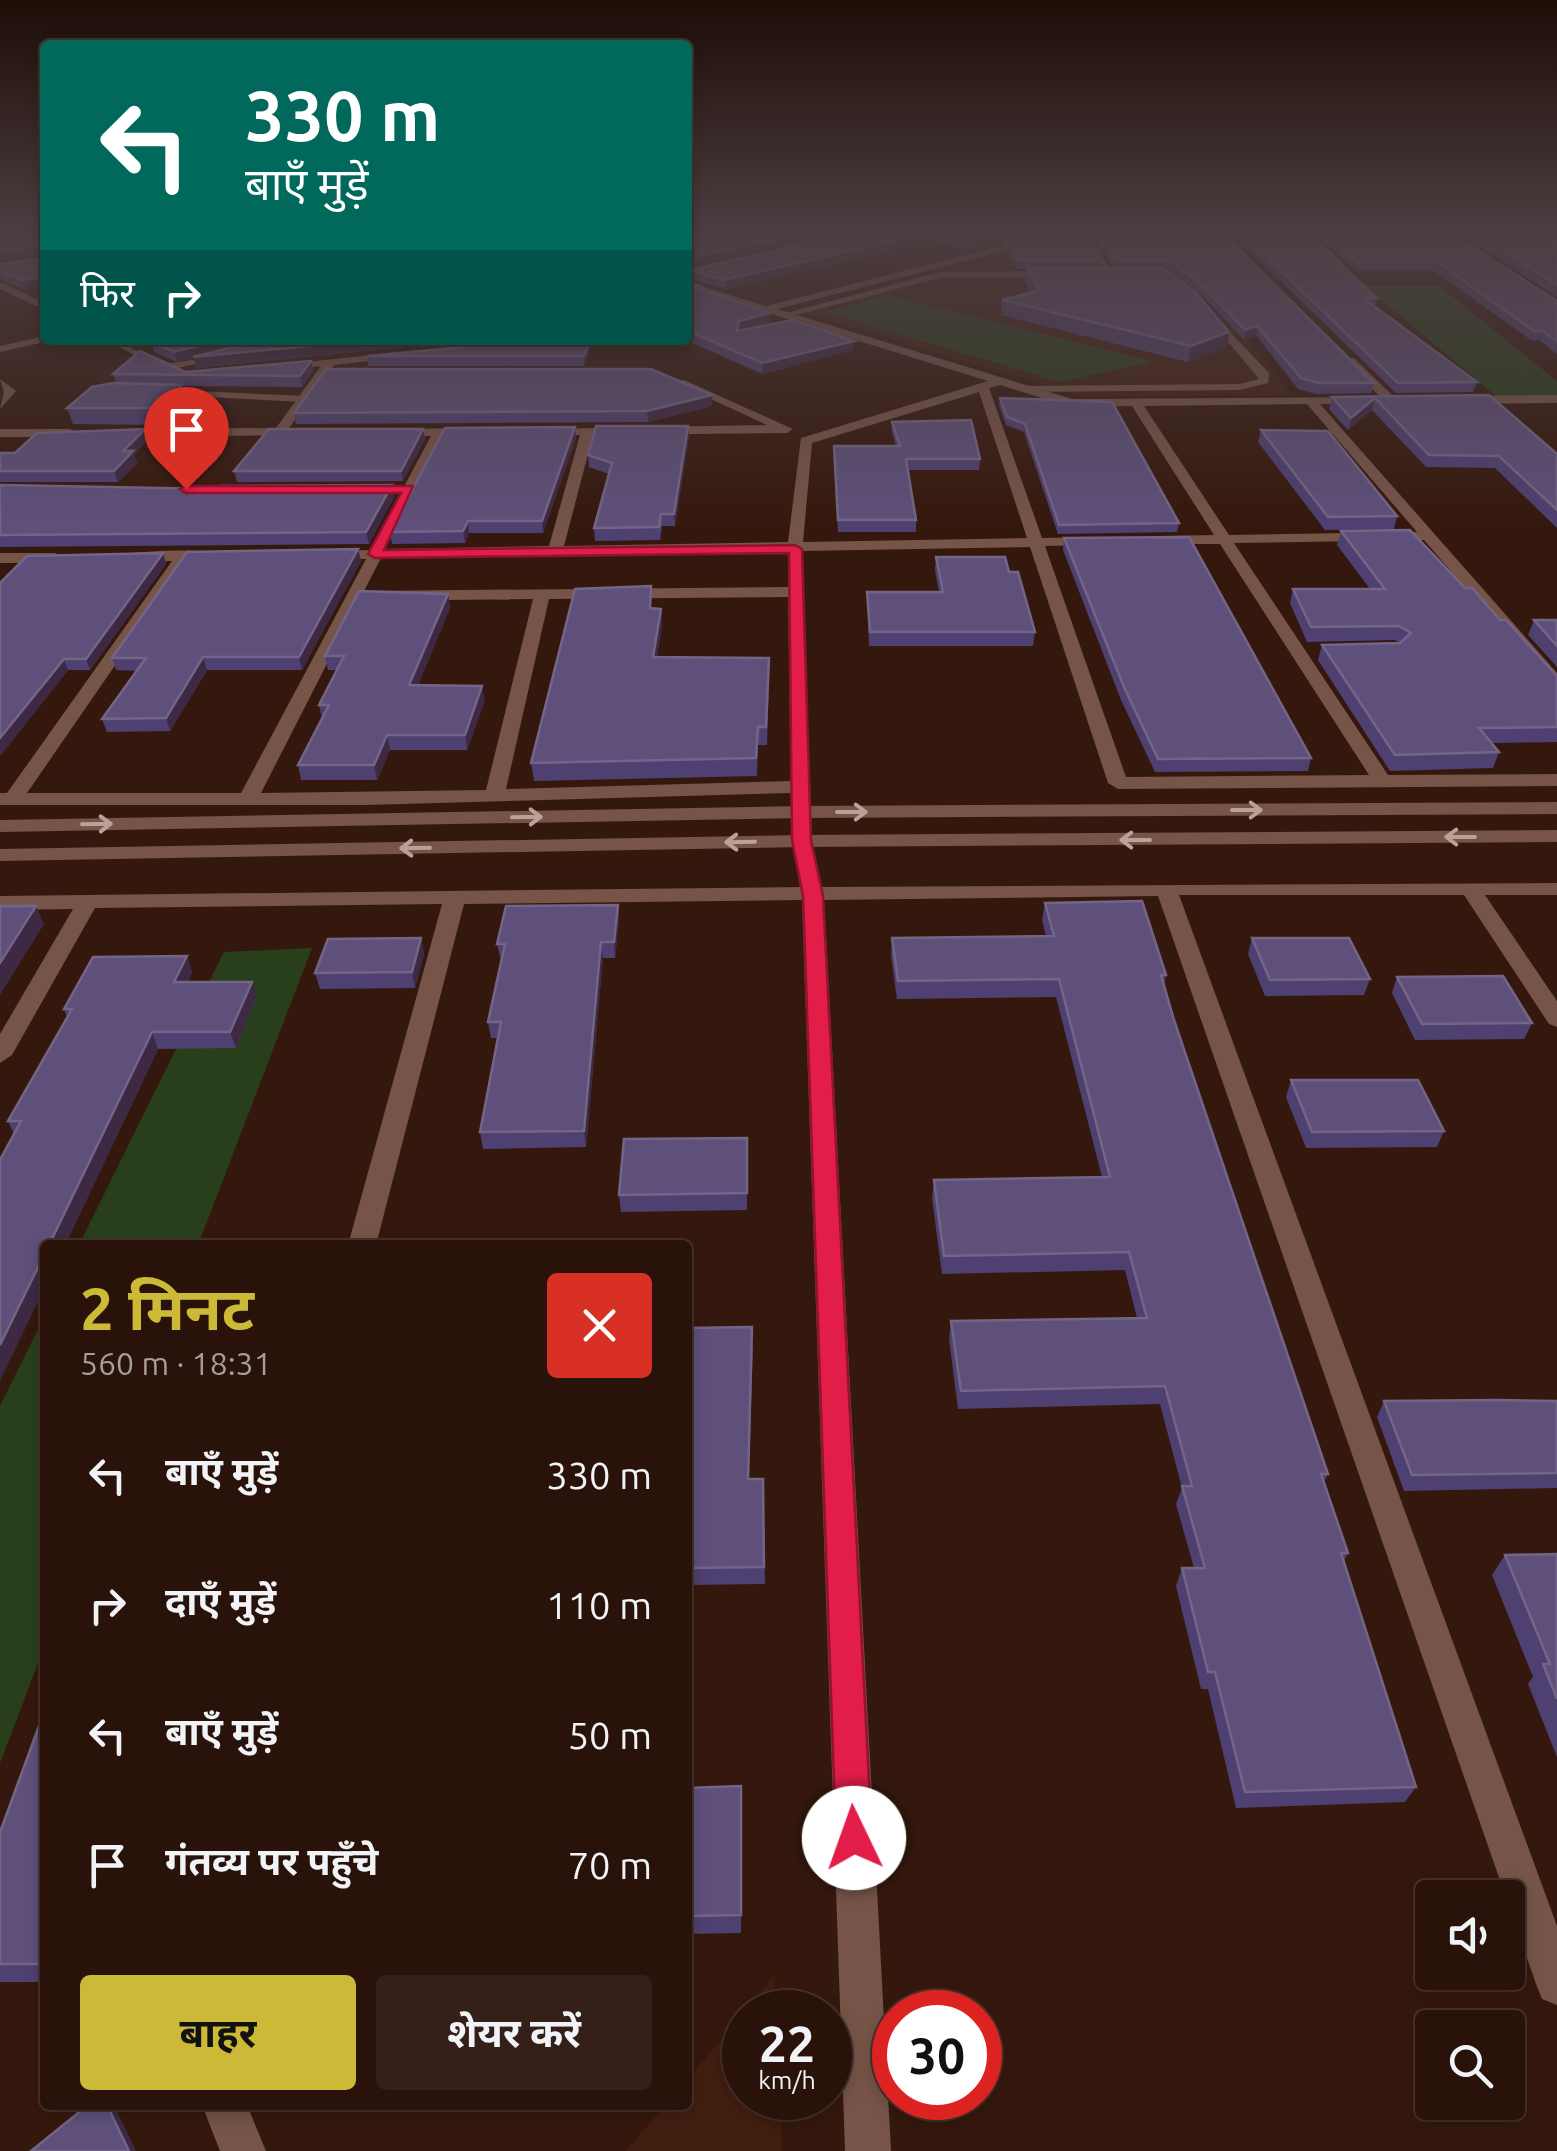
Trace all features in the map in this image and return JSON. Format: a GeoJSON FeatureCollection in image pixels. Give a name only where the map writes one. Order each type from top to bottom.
{"type":"FeatureCollection","features":[{"type":"Feature","properties":{"kind":"street"},"geometry":{"type":"LineString","coordinates":[[774,328],[780,326]]}},
{"type":"Feature","properties":{"kind":"street"},"geometry":{"type":"LineString","coordinates":[[824,326],[1071,403],[1410,400]]}},
{"type":"Feature","properties":{"kind":"street"},"geometry":{"type":"LineString","coordinates":[[0,349],[40,341]]}},
{"type":"Feature","properties":{"kind":"street"},"geometry":{"type":"LineString","coordinates":[[121,345],[165,368],[186,376],[201,376]]}},
{"type":"Feature","properties":{"kind":"street"},"geometry":{"type":"LineString","coordinates":[[165,368],[271,345]]}},
{"type":"Feature","properties":{"kind":"street"},"geometry":{"type":"LineString","coordinates":[[1339,350],[1390,400]]}},
{"type":"Feature","properties":{"kind":"street"},"geometry":{"type":"LineString","coordinates":[[275,367],[418,354]]}},
{"type":"Feature","properties":{"kind":"street"},"geometry":{"type":"LineString","coordinates":[[280,432],[331,361]]}},
{"type":"Feature","properties":{"kind":"street"},"geometry":{"type":"LineString","coordinates":[[322,373],[377,373]]}},
{"type":"Feature","properties":{"kind":"street"},"geometry":{"type":"LineString","coordinates":[[671,378],[806,441],[1002,382]]}},
{"type":"Feature","properties":{"kind":"street"},"geometry":{"type":"LineString","coordinates":[[0,382],[10,392],[0,406]]}},
{"type":"Feature","properties":{"kind":"street"},"geometry":{"type":"LineString","coordinates":[[983,387],[1118,783],[1557,780]]}},
{"type":"Feature","properties":{"kind":"street"},"geometry":{"type":"LineString","coordinates":[[1489,399],[1502,411]]}},
{"type":"Feature","properties":{"kind":"street"},"geometry":{"type":"LineString","coordinates":[[1449,400],[1557,399]]}},
{"type":"Feature","properties":{"kind":"street"},"geometry":{"type":"LineString","coordinates":[[1311,401],[1557,684]]}},
{"type":"Feature","properties":{"kind":"street"},"geometry":{"type":"LineString","coordinates":[[1135,402],[1382,781]]}},
{"type":"Feature","properties":{"kind":"street"},"geometry":{"type":"LineString","coordinates":[[530,432],[787,429]]}},
{"type":"Feature","properties":{"kind":"street"},"geometry":{"type":"LineString","coordinates":[[0,434],[320,432]]}},
{"type":"Feature","properties":{"kind":"street"},"geometry":{"type":"LineString","coordinates":[[379,432],[493,432]]}},
{"type":"Feature","properties":{"kind":"street"},"geometry":{"type":"LineString","coordinates":[[248,799],[438,432]]}},
{"type":"Feature","properties":{"kind":"street"},"geometry":{"type":"LineString","coordinates":[[555,552],[588,432]]}},
{"type":"Feature","properties":{"kind":"street"},"geometry":{"type":"LineString","coordinates":[[806,441],[795,549],[802,840],[813,896],[868,2151]]}},
{"type":"Feature","properties":{"kind":"street"},"geometry":{"type":"LineString","coordinates":[[390,489],[409,489]]}},
{"type":"Feature","properties":{"kind":"street"},"geometry":{"type":"LineString","coordinates":[[1148,540],[1428,536]]}},
{"type":"Feature","properties":{"kind":"street"},"geometry":{"type":"LineString","coordinates":[[298,555],[1110,541]]}},
{"type":"Feature","properties":{"kind":"street"},"geometry":{"type":"LineString","coordinates":[[6,799],[183,556]]}},
{"type":"Feature","properties":{"kind":"street"},"geometry":{"type":"LineString","coordinates":[[106,557],[241,556]]}},
{"type":"Feature","properties":{"kind":"street"},"geometry":{"type":"LineString","coordinates":[[3,562],[67,558]]}},
{"type":"Feature","properties":{"kind":"street"},"geometry":{"type":"LineString","coordinates":[[354,596],[796,592]]}},
{"type":"Feature","properties":{"kind":"street"},"geometry":{"type":"LineString","coordinates":[[495,794],[542,594]]}},
{"type":"Feature","properties":{"kind":"street"},"geometry":{"type":"LineString","coordinates":[[1298,651],[1317,650]]}},
{"type":"Feature","properties":{"kind":"street"},"geometry":{"type":"LineString","coordinates":[[6,799],[248,799],[802,787]]}},
{"type":"Feature","properties":{"kind":"street"},"geometry":{"type":"LineString","coordinates":[[0,826],[802,812],[1557,808]]}},
{"type":"Feature","properties":{"kind":"street"},"geometry":{"type":"LineString","coordinates":[[0,855],[802,840],[1557,836]]}},
{"type":"Feature","properties":{"kind":"street"},"geometry":{"type":"LineString","coordinates":[[1166,889],[1557,1984]]}},
{"type":"Feature","properties":{"kind":"street"},"geometry":{"type":"LineString","coordinates":[[0,903],[1166,889],[1557,890]]}},
{"type":"Feature","properties":{"kind":"street"},"geometry":{"type":"LineString","coordinates":[[1470,889],[1557,1019]]}},
{"type":"Feature","properties":{"kind":"street"},"geometry":{"type":"LineString","coordinates":[[363,1240],[455,898]]}},
{"type":"Feature","properties":{"kind":"street"},"geometry":{"type":"LineString","coordinates":[[0,1055],[87,902]]}},
{"type":"Feature","properties":{"kind":"street"},"geometry":{"type":"LineString","coordinates":[[226,2110],[243,2151]]}},
{"type":"Feature","properties":{"kind":"lane"},"geometry":{"type":"LineString","coordinates":[[1023,389],[1239,387],[1264,381],[1265,375],[1220,326]]}},
{"type":"Feature","properties":{"kind":"lane"},"geometry":{"type":"LineString","coordinates":[[135,392],[304,399]]}},
{"type":"Feature","properties":{"kind":"shaded area"},"geometry":{"type":"Polygon","coordinates":[[[848,326],[1236,326],[1293,395],[1083,397],[848,326]]]}},
{"type":"Feature","properties":{"kind":"shaded area"},"geometry":{"type":"Polygon","coordinates":[[[774,1976],[775,1990],[762,1990],[774,1976]]]}},
{"type":"Feature","properties":{"kind":"shaded area"},"geometry":{"type":"Polygon","coordinates":[[[722,2038],[722,2120],[781,2120],[782,2151],[626,2151],[661,2110],[692,2110],[692,2074],[722,2038]]]}},
{"type":"Feature","properties":{"kind":"green space"},"geometry":{"type":"Polygon","coordinates":[[[873,326],[1013,326],[1153,362],[1060,382],[873,326]]]}},
{"type":"Feature","properties":{"kind":"green space"},"geometry":{"type":"Polygon","coordinates":[[[1413,326],[1489,326],[1557,381],[1557,395],[1499,399],[1413,326]]]}},
{"type":"Feature","properties":{"kind":"green space"},"geometry":{"type":"Polygon","coordinates":[[[312,948],[200,1240],[81,1240],[224,952],[312,948]]]}},
{"type":"Feature","properties":{"kind":"green space"},"geometry":{"type":"Polygon","coordinates":[[[40,1325],[40,1658],[0,1763],[0,1406],[40,1325]]]}},
{"type":"Feature","properties":{"kind":"building"},"geometry":{"type":"Polygon","coordinates":[[[692,326],[738,326],[737,331],[761,326],[812,326],[854,341],[762,363],[692,333],[692,326]]]}},
{"type":"Feature","properties":{"kind":"building"},"geometry":{"type":"Polygon","coordinates":[[[1110,326],[1224,326],[1229,332],[1191,346],[1110,326]]]}},
{"type":"Feature","properties":{"kind":"building"},"geometry":{"type":"Polygon","coordinates":[[[1257,326],[1317,326],[1374,383],[1318,383],[1301,378],[1257,326]]]}},
{"type":"Feature","properties":{"kind":"building"},"geometry":{"type":"Polygon","coordinates":[[[1339,326],[1402,326],[1477,382],[1398,383],[1339,326]]]}},
{"type":"Feature","properties":{"kind":"building"},"geometry":{"type":"Polygon","coordinates":[[[1528,326],[1557,326],[1557,342],[1542,331],[1528,326]]]}},
{"type":"Feature","properties":{"kind":"building"},"geometry":{"type":"Polygon","coordinates":[[[159,345],[202,345],[174,352],[159,345]]]}},
{"type":"Feature","properties":{"kind":"building"},"geometry":{"type":"Polygon","coordinates":[[[241,345],[321,345],[193,357],[241,345]]]}},
{"type":"Feature","properties":{"kind":"building"},"geometry":{"type":"Polygon","coordinates":[[[588,345],[584,356],[367,356],[453,348],[588,345]]]}},
{"type":"Feature","properties":{"kind":"building"},"geometry":{"type":"Polygon","coordinates":[[[140,351],[185,372],[311,361],[300,376],[113,374],[140,351]]]}},
{"type":"Feature","properties":{"kind":"building"},"geometry":{"type":"Polygon","coordinates":[[[326,369],[651,369],[712,395],[647,411],[294,413],[326,369]]]}},
{"type":"Feature","properties":{"kind":"building"},"geometry":{"type":"Polygon","coordinates":[[[113,383],[182,385],[159,408],[67,408],[92,387],[113,383]]]}},
{"type":"Feature","properties":{"kind":"building"},"geometry":{"type":"Polygon","coordinates":[[[1489,395],[1557,454],[1557,510],[1499,456],[1429,455],[1375,398],[1351,418],[1332,397],[1489,395]]]}},
{"type":"Feature","properties":{"kind":"building"},"geometry":{"type":"Polygon","coordinates":[[[1000,398],[1112,402],[1179,523],[1059,525],[1025,424],[1007,417],[1000,398]]]}},
{"type":"Feature","properties":{"kind":"building"},"geometry":{"type":"Polygon","coordinates":[[[971,420],[980,459],[906,459],[916,520],[838,520],[834,446],[900,446],[892,422],[971,420]]]}},
{"type":"Feature","properties":{"kind":"building"},"geometry":{"type":"Polygon","coordinates":[[[596,426],[688,426],[674,514],[661,514],[659,527],[594,528],[612,463],[588,455],[596,426]]]}},
{"type":"Feature","properties":{"kind":"building"},"geometry":{"type":"Polygon","coordinates":[[[575,427],[542,521],[468,521],[463,531],[390,532],[445,428],[575,427]]]}},
{"type":"Feature","properties":{"kind":"building"},"geometry":{"type":"Polygon","coordinates":[[[145,429],[123,451],[133,451],[114,471],[0,471],[0,453],[15,453],[37,433],[145,429]]]}},
{"type":"Feature","properties":{"kind":"building"},"geometry":{"type":"Polygon","coordinates":[[[269,429],[423,429],[401,471],[234,471],[269,429]]]}},
{"type":"Feature","properties":{"kind":"building"},"geometry":{"type":"Polygon","coordinates":[[[1261,430],[1328,431],[1397,516],[1328,517],[1261,430]]]}},
{"type":"Feature","properties":{"kind":"building"},"geometry":{"type":"Polygon","coordinates":[[[0,485],[218,489],[392,485],[366,532],[0,535],[0,485]]]}},
{"type":"Feature","properties":{"kind":"building"},"geometry":{"type":"Polygon","coordinates":[[[1410,530],[1465,588],[1472,588],[1500,620],[1506,620],[1557,676],[1557,727],[1479,728],[1499,752],[1395,755],[1322,645],[1400,643],[1411,633],[1399,626],[1311,627],[1293,589],[1385,589],[1341,531],[1410,530]]]}},
{"type":"Feature","properties":{"kind":"building"},"geometry":{"type":"Polygon","coordinates":[[[1189,537],[1311,758],[1158,759],[1124,687],[1064,538],[1189,537]]]}},
{"type":"Feature","properties":{"kind":"building"},"geometry":{"type":"Polygon","coordinates":[[[358,549],[299,657],[203,657],[166,718],[102,719],[146,658],[112,658],[187,552],[358,549]]]}},
{"type":"Feature","properties":{"kind":"building"},"geometry":{"type":"Polygon","coordinates":[[[163,553],[86,659],[64,659],[0,738],[0,583],[27,556],[163,553]]]}},
{"type":"Feature","properties":{"kind":"building"},"geometry":{"type":"Polygon","coordinates":[[[936,557],[1005,557],[1009,572],[1018,572],[1035,632],[870,632],[867,592],[943,592],[936,557]]]}},
{"type":"Feature","properties":{"kind":"building"},"geometry":{"type":"Polygon","coordinates":[[[651,586],[650,608],[661,609],[653,657],[769,658],[766,727],[758,727],[756,758],[531,763],[575,589],[651,586]]]}},
{"type":"Feature","properties":{"kind":"building"},"geometry":{"type":"Polygon","coordinates":[[[359,591],[448,594],[409,685],[482,686],[465,735],[387,735],[374,765],[298,765],[329,705],[319,705],[344,656],[325,656],[359,591]]]}},
{"type":"Feature","properties":{"kind":"building"},"geometry":{"type":"Polygon","coordinates":[[[1534,620],[1557,620],[1557,646],[1534,620]]]}},
{"type":"Feature","properties":{"kind":"building"},"geometry":{"type":"Polygon","coordinates":[[[1142,901],[1166,975],[1161,975],[1174,1020],[1328,1474],[1321,1474],[1348,1553],[1341,1553],[1416,1787],[1245,1792],[1215,1672],[1208,1672],[1182,1568],[1205,1568],[1182,1486],[1192,1486],[1165,1386],[961,1391],[951,1321],[1147,1318],[1129,1252],[944,1256],[934,1180],[1110,1177],[1059,979],[898,981],[892,938],[1054,936],[1045,903],[1142,901]]]}},
{"type":"Feature","properties":{"kind":"building"},"geometry":{"type":"Polygon","coordinates":[[[618,905],[614,942],[601,942],[584,1131],[480,1132],[501,1022],[488,1022],[505,944],[497,944],[506,906],[618,905]]]}},
{"type":"Feature","properties":{"kind":"building"},"geometry":{"type":"Polygon","coordinates":[[[0,906],[36,906],[0,963],[0,906]]]}},
{"type":"Feature","properties":{"kind":"building"},"geometry":{"type":"Polygon","coordinates":[[[421,938],[412,972],[315,973],[328,939],[421,938]]]}},
{"type":"Feature","properties":{"kind":"building"},"geometry":{"type":"Polygon","coordinates":[[[1252,938],[1349,938],[1370,979],[1270,980],[1252,938]]]}},
{"type":"Feature","properties":{"kind":"building"},"geometry":{"type":"Polygon","coordinates":[[[187,956],[174,982],[252,982],[230,1032],[152,1032],[51,1240],[40,1240],[40,1263],[0,1345],[0,1160],[21,1121],[8,1121],[72,1009],[64,1009],[93,957],[187,956]]]}},
{"type":"Feature","properties":{"kind":"building"},"geometry":{"type":"Polygon","coordinates":[[[1503,976],[1532,1023],[1422,1024],[1397,977],[1503,976]]]}},
{"type":"Feature","properties":{"kind":"building"},"geometry":{"type":"Polygon","coordinates":[[[1291,1080],[1418,1080],[1444,1131],[1312,1132],[1291,1080]]]}},
{"type":"Feature","properties":{"kind":"building"},"geometry":{"type":"Polygon","coordinates":[[[747,1138],[747,1193],[619,1195],[624,1139],[747,1138]]]}},
{"type":"Feature","properties":{"kind":"building"},"geometry":{"type":"Polygon","coordinates":[[[752,1327],[748,1479],[763,1479],[764,1567],[692,1568],[692,1328],[752,1327]]]}},
{"type":"Feature","properties":{"kind":"building"},"geometry":{"type":"Polygon","coordinates":[[[1384,1401],[1557,1401],[1557,1473],[1412,1475],[1384,1401]]]}},
{"type":"Feature","properties":{"kind":"building"},"geometry":{"type":"Polygon","coordinates":[[[1557,1554],[1557,1699],[1543,1664],[1550,1664],[1505,1555],[1557,1554]]]}},
{"type":"Feature","properties":{"kind":"building"},"geometry":{"type":"Polygon","coordinates":[[[40,1726],[40,1964],[0,1964],[0,1832],[40,1726]]]}},
{"type":"Feature","properties":{"kind":"building"},"geometry":{"type":"Polygon","coordinates":[[[741,1786],[741,1915],[692,1916],[692,1788],[741,1786]]]}},
{"type":"Feature","properties":{"kind":"building"},"geometry":{"type":"Polygon","coordinates":[[[82,2110],[109,2110],[129,2151],[31,2151],[82,2110]]]}},
{"type":"Feature","properties":{"kind":"route"},"geometry":{"type":"LineString","coordinates":[[186,489],[409,489],[375,554],[795,549],[802,840],[813,896],[854,1838]]}}]}
